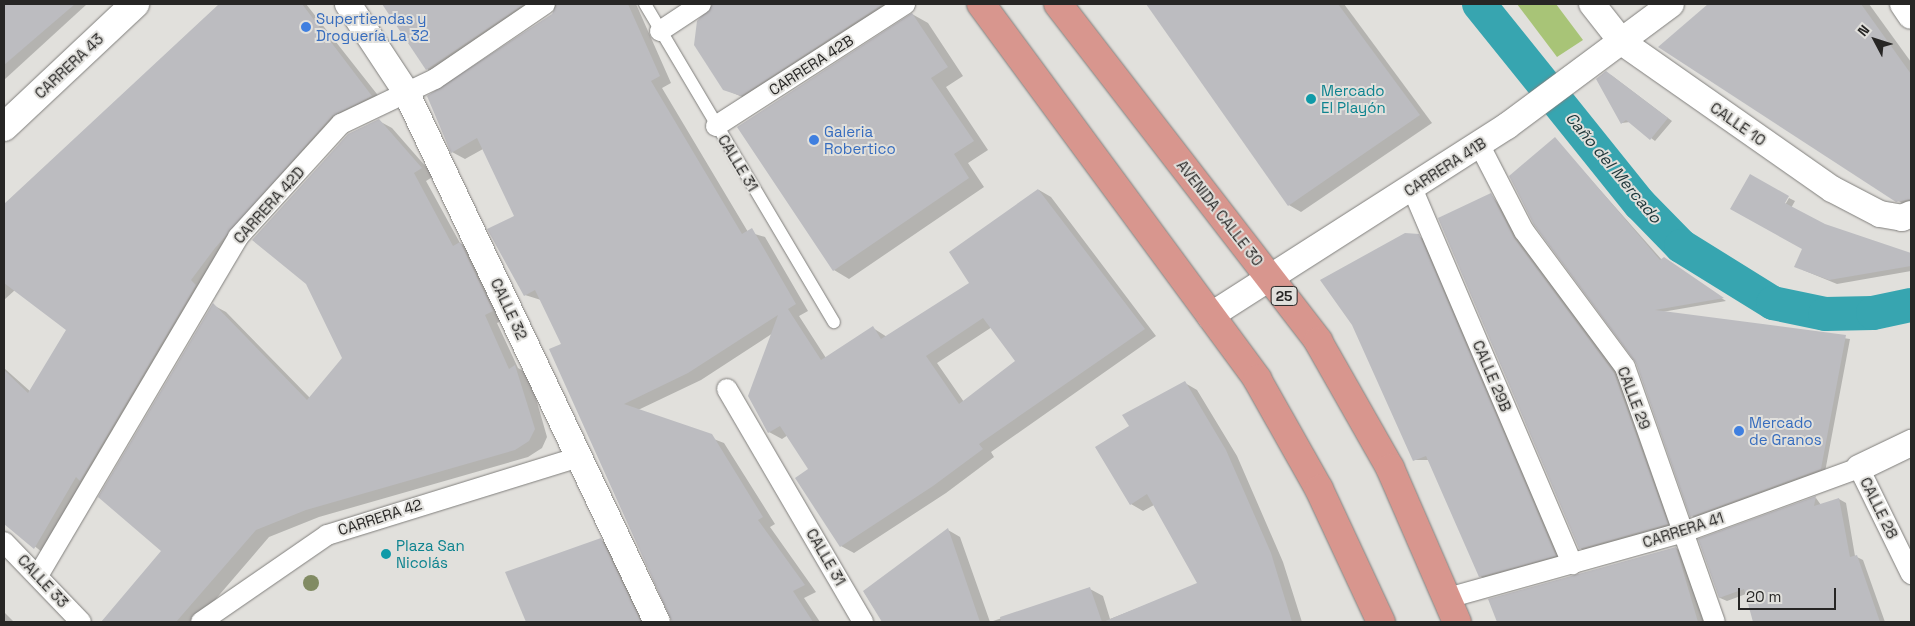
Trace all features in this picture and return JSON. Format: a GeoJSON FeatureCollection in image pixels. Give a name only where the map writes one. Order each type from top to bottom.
{"type":"FeatureCollection","features":[{"type":"Feature","properties":{"kind":"highway"},"geometry":{"type":"LineString","coordinates":[[981,4],[1256,379],[1319,488],[1381,622]]}},
{"type":"Feature","properties":{"kind":"highway","name":"AVENIDA CALLE 30"},"geometry":{"type":"LineString","coordinates":[[1058,4],[1268,276],[1333,366],[1390,468],[1453,610]]}},
{"type":"Feature","properties":{"kind":"street","name":"CARRERA 43"},"geometry":{"type":"LineString","coordinates":[[4,127],[135,4]]}},
{"type":"Feature","properties":{"kind":"street","name":"CALLE 32"},"geometry":{"type":"LineString","coordinates":[[348,4],[406,92],[658,622]]}},
{"type":"Feature","properties":{"kind":"street","name":"CARRERA 42D"},"geometry":{"type":"LineString","coordinates":[[39,574],[238,237],[342,124],[436,79],[545,4]]}},
{"type":"Feature","properties":{"kind":"street"},"geometry":{"type":"LineString","coordinates":[[660,31],[701,4]]}},
{"type":"Feature","properties":{"kind":"street","name":"CARRERA 42B"},"geometry":{"type":"LineString","coordinates":[[716,126],[905,4]]}},
{"type":"Feature","properties":{"kind":"street","name":"CALLE 10"},"geometry":{"type":"LineString","coordinates":[[1592,4],[1622,42],[1832,189],[1880,214],[1907,216]]}},
{"type":"Feature","properties":{"kind":"street","name":"CARRERA 41B"},"geometry":{"type":"LineString","coordinates":[[1210,316],[1268,276],[1412,188],[1507,126],[1584,73],[1671,4]]}},
{"type":"Feature","properties":{"kind":"street"},"geometry":{"type":"LineString","coordinates":[[1902,4],[1911,16]]}},
{"type":"Feature","properties":{"kind":"street","name":"CALLE 29"},"geometry":{"type":"LineString","coordinates":[[1479,144],[1524,231],[1625,367],[1681,533],[1715,622]]}},
{"type":"Feature","properties":{"kind":"street","name":"CALLE 29B"},"geometry":{"type":"LineString","coordinates":[[1412,188],[1572,564]]}},
{"type":"Feature","properties":{"kind":"street","name":"CALLE 31"},"geometry":{"type":"LineString","coordinates":[[727,389],[863,622]]}},
{"type":"Feature","properties":{"kind":"street","name":"CARRERA 41"},"geometry":{"type":"LineString","coordinates":[[1453,610],[1572,564],[1681,533],[1859,468],[1911,443]]}},
{"type":"Feature","properties":{"kind":"street","name":"CARRERA 42"},"geometry":{"type":"LineString","coordinates":[[201,622],[327,535],[579,457]]}},
{"type":"Feature","properties":{"kind":"street","name":"CALLE 28"},"geometry":{"type":"LineString","coordinates":[[1859,468],[1911,574]]}},
{"type":"Feature","properties":{"kind":"street","name":"CALLE 33"},"geometry":{"type":"LineString","coordinates":[[4,542],[39,574],[81,622]]}},
{"type":"Feature","properties":{"kind":"lane","name":"CALLE 31"},"geometry":{"type":"LineString","coordinates":[[645,4],[834,322]]}},
{"type":"Feature","properties":{"kind":"green space"},"geometry":{"type":"Polygon","coordinates":[[[1517,4],[1556,4],[1583,40],[1557,57],[1517,4]]]}},
{"type":"Feature","properties":{"kind":"building"},"geometry":{"type":"Polygon","coordinates":[[[4,4],[75,4],[4,65],[4,4]]]}},
{"type":"Feature","properties":{"kind":"building"},"geometry":{"type":"Polygon","coordinates":[[[219,4],[302,4],[372,96],[332,116],[215,248],[191,280],[196,285],[80,481],[76,477],[34,549],[4,524],[4,370],[28,393],[66,330],[4,283],[4,204],[219,4]]]}},
{"type":"Feature","properties":{"kind":"building"},"geometry":{"type":"Polygon","coordinates":[[[382,4],[524,4],[426,70],[382,4]]]}},
{"type":"Feature","properties":{"kind":"building"},"geometry":{"type":"Polygon","coordinates":[[[557,4],[628,4],[660,76],[651,81],[742,234],[752,228],[796,304],[788,309],[821,360],[873,326],[881,339],[969,283],[949,252],[1038,189],[1145,329],[979,444],[983,449],[933,486],[840,547],[795,478],[808,469],[780,426],[768,433],[748,396],[778,315],[688,373],[624,404],[712,434],[763,517],[758,520],[805,585],[793,591],[813,622],[672,622],[549,349],[561,344],[535,290],[524,296],[487,229],[514,216],[477,138],[451,153],[427,96],[552,14],[557,4]],[[983,318],[926,356],[959,404],[1015,361],[983,318]]]}},
{"type":"Feature","properties":{"kind":"building"},"geometry":{"type":"Polygon","coordinates":[[[713,4],[883,4],[741,96],[723,90],[694,45],[697,21],[713,4]]]}},
{"type":"Feature","properties":{"kind":"building","name":"Mercado El Playón"},"geometry":{"type":"Polygon","coordinates":[[[1146,4],[1338,4],[1420,115],[1288,206],[1146,4]]]}},
{"type":"Feature","properties":{"kind":"building"},"geometry":{"type":"Polygon","coordinates":[[[1708,4],[1861,4],[1911,74],[1911,199],[1896,202],[1658,47],[1708,4]]]}},
{"type":"Feature","properties":{"kind":"building","name":"Galeria Robertico"},"geometry":{"type":"Polygon","coordinates":[[[912,13],[948,67],[931,78],[974,141],[954,154],[969,178],[833,271],[737,127],[912,13]]]}},
{"type":"Feature","properties":{"kind":"building"},"geometry":{"type":"Polygon","coordinates":[[[1606,71],[1668,118],[1650,140],[1626,120],[1621,124],[1596,79],[1606,71]]]}},
{"type":"Feature","properties":{"kind":"building"},"geometry":{"type":"Polygon","coordinates":[[[379,119],[422,168],[414,173],[453,246],[460,242],[493,311],[485,315],[509,369],[515,365],[535,429],[529,441],[515,450],[306,510],[256,530],[176,622],[101,622],[161,551],[98,497],[213,303],[307,400],[342,358],[306,284],[252,240],[348,134],[379,119]]]}},
{"type":"Feature","properties":{"kind":"building"},"geometry":{"type":"Polygon","coordinates":[[[1555,137],[1660,260],[1664,257],[1724,298],[1655,310],[1846,335],[1821,469],[1690,517],[1636,363],[1534,225],[1509,176],[1555,137]]]}},
{"type":"Feature","properties":{"kind":"building"},"geometry":{"type":"Polygon","coordinates":[[[1750,174],[1789,196],[1785,203],[1825,224],[1911,253],[1911,266],[1829,280],[1794,267],[1802,249],[1730,209],[1750,174]]]}},
{"type":"Feature","properties":{"kind":"building"},"geometry":{"type":"Polygon","coordinates":[[[1491,193],[1514,238],[1614,373],[1668,524],[1579,549],[1438,218],[1491,193]]]}},
{"type":"Feature","properties":{"kind":"building"},"geometry":{"type":"Polygon","coordinates":[[[1405,233],[1419,234],[1556,556],[1479,577],[1426,456],[1413,461],[1352,325],[1320,280],[1405,233]]]}},
{"type":"Feature","properties":{"kind":"building"},"geometry":{"type":"Polygon","coordinates":[[[1185,381],[1226,450],[1271,553],[1292,622],[1103,622],[1197,583],[1147,494],[1130,505],[1095,447],[1129,426],[1122,415],[1185,381]]]}},
{"type":"Feature","properties":{"kind":"building"},"geometry":{"type":"Polygon","coordinates":[[[1816,496],[1814,506],[1839,498],[1850,557],[1857,555],[1880,622],[1753,622],[1744,589],[1719,598],[1698,539],[1816,496]]]}},
{"type":"Feature","properties":{"kind":"building"},"geometry":{"type":"Polygon","coordinates":[[[948,528],[980,622],[882,622],[863,591],[948,528]]]}},
{"type":"Feature","properties":{"kind":"building"},"geometry":{"type":"Polygon","coordinates":[[[601,538],[641,622],[526,622],[505,572],[601,538]]]}},
{"type":"Feature","properties":{"kind":"building"},"geometry":{"type":"Polygon","coordinates":[[[1676,547],[1698,622],[1497,622],[1488,599],[1676,547]]]}},
{"type":"Feature","properties":{"kind":"building"},"geometry":{"type":"Polygon","coordinates":[[[1090,587],[1102,622],[1001,622],[1000,617],[1090,587]]]}},
{"type":"Feature","properties":{"kind":"waterway","name":"Caño del Mercado"},"geometry":{"type":"LineString","coordinates":[[1479,4],[1640,204],[1681,246],[1773,303],[1825,314],[1873,313],[1911,305]]}},
{"type":"Feature","properties":{"kind":"place","name":"Supertiendas y Droguería La 32"},"geometry":{"type":"Point","coordinates":[306,27]}},
{"type":"Feature","properties":{"kind":"place","name":"Mercado El Playón"},"geometry":{"type":"Point","coordinates":[1311,99]}},
{"type":"Feature","properties":{"kind":"place","name":"Galeria Robertico"},"geometry":{"type":"Point","coordinates":[814,140]}},
{"type":"Feature","properties":{"kind":"place","name":"Mercado de Granos"},"geometry":{"type":"Point","coordinates":[1739,431]}},
{"type":"Feature","properties":{"kind":"place","name":"Plaza San Nicolás"},"geometry":{"type":"Point","coordinates":[386,554]}}]}
